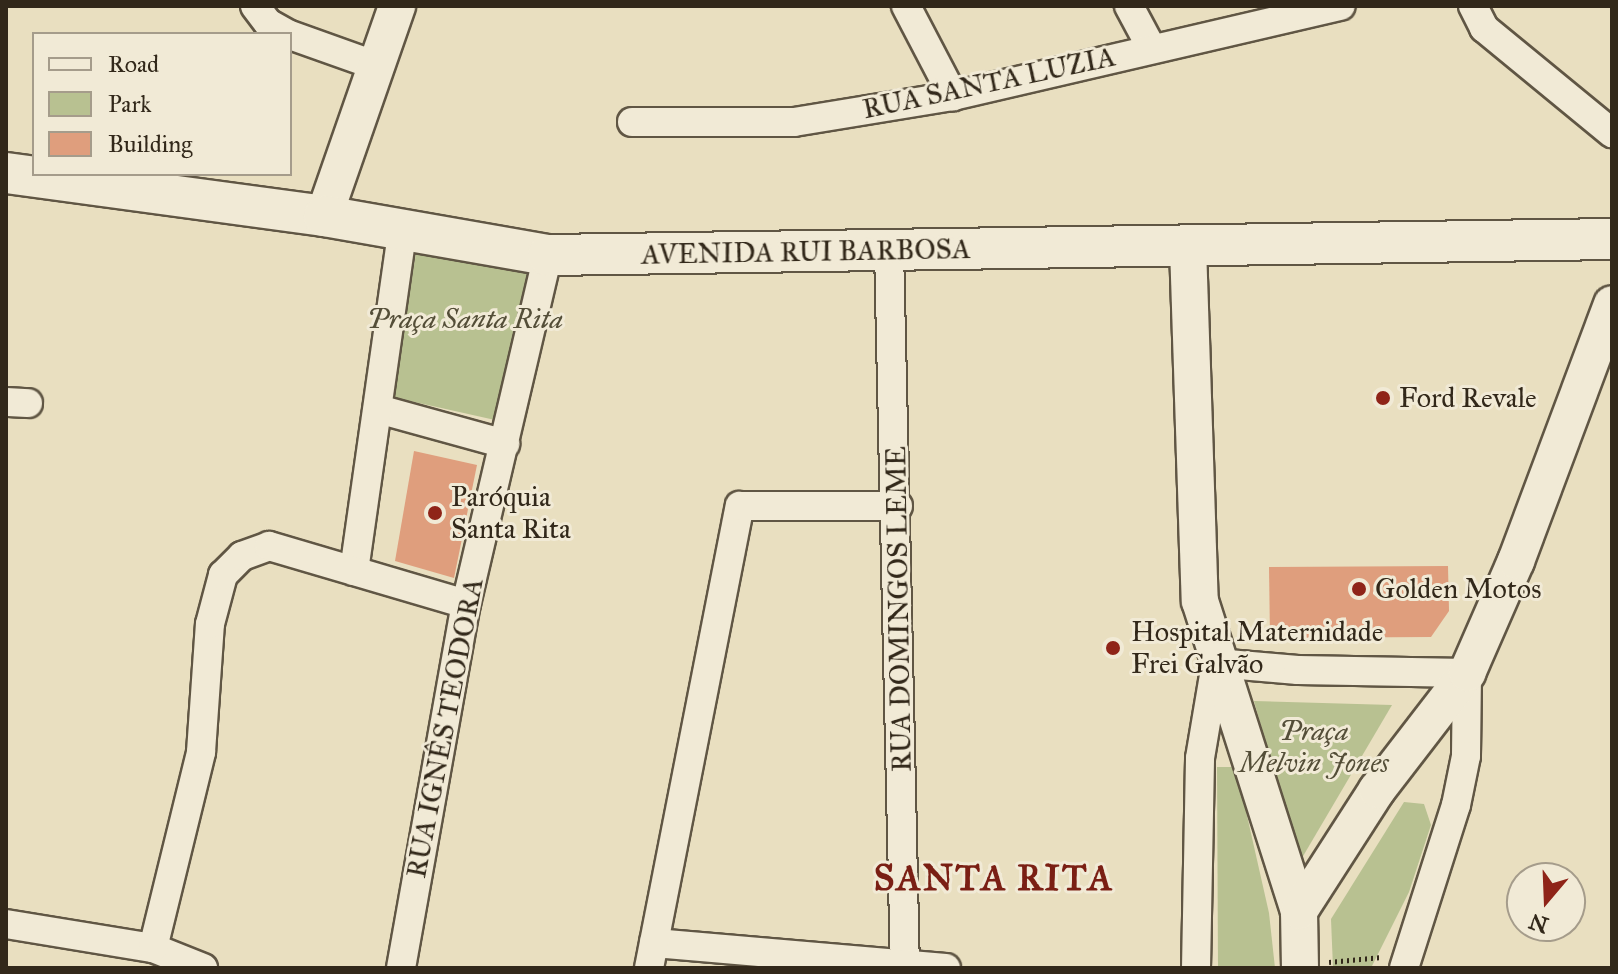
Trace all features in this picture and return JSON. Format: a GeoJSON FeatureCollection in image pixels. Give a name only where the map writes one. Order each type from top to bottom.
{"type":"FeatureCollection","features":[{"type":"Feature","properties":{"kind":"main road","name":"AVENIDA RUI BARBOSA"},"geometry":{"type":"LineString","coordinates":[[6,173],[324,216],[548,255],[1612,239]]}},
{"type":"Feature","properties":{"kind":"street"},"geometry":{"type":"LineString","coordinates":[[255,6],[268,23],[285,32]]}},
{"type":"Feature","properties":{"kind":"street"},"geometry":{"type":"LineString","coordinates":[[324,216],[397,6]]}},
{"type":"Feature","properties":{"kind":"street"},"geometry":{"type":"LineString","coordinates":[[906,6],[953,96]]}},
{"type":"Feature","properties":{"kind":"street"},"geometry":{"type":"LineString","coordinates":[[1129,6],[1151,47]]}},
{"type":"Feature","properties":{"kind":"street","name":"RUA SANTA LUZIA"},"geometry":{"type":"LineString","coordinates":[[632,122],[794,122],[953,96],[1151,47],[1341,6]]}},
{"type":"Feature","properties":{"kind":"street"},"geometry":{"type":"LineString","coordinates":[[1473,6],[1484,28],[1612,133]]}},
{"type":"Feature","properties":{"kind":"street"},"geometry":{"type":"LineString","coordinates":[[292,35],[377,66]]}},
{"type":"Feature","properties":{"kind":"street"},"geometry":{"type":"LineString","coordinates":[[354,571],[402,232]]}},
{"type":"Feature","properties":{"kind":"street"},"geometry":{"type":"LineString","coordinates":[[1188,247],[1200,601],[1299,947]]}},
{"type":"Feature","properties":{"kind":"street","name":"RUA DOMINGOS LEME"},"geometry":{"type":"LineString","coordinates":[[889,249],[898,506],[905,967]]}},
{"type":"Feature","properties":{"kind":"street","name":"RUA IGNÊS TEODORA"},"geometry":{"type":"LineString","coordinates":[[401,968],[466,604],[548,255]]}},
{"type":"Feature","properties":{"kind":"street"},"geometry":{"type":"LineString","coordinates":[[1299,947],[1377,790],[1467,673],[1516,561],[1612,304]]}},
{"type":"Feature","properties":{"kind":"street"},"geometry":{"type":"LineString","coordinates":[[378,409],[505,444]]}},
{"type":"Feature","properties":{"kind":"street"},"geometry":{"type":"LineString","coordinates":[[898,506],[740,506],[651,956],[946,968]]}},
{"type":"Feature","properties":{"kind":"street"},"geometry":{"type":"LineString","coordinates":[[153,948],[201,752],[210,624],[223,575],[242,556],[269,546],[466,604]]}},
{"type":"Feature","properties":{"kind":"street"},"geometry":{"type":"LineString","coordinates":[[1216,663],[1311,671],[1467,673]]}},
{"type":"Feature","properties":{"kind":"street"},"geometry":{"type":"LineString","coordinates":[[1196,968],[1200,758],[1216,663]]}},
{"type":"Feature","properties":{"kind":"street"},"geometry":{"type":"LineString","coordinates":[[1406,962],[1456,805],[1466,756],[1467,673]]}},
{"type":"Feature","properties":{"kind":"street"},"geometry":{"type":"LineString","coordinates":[[6,924],[153,948],[203,968]]}},
{"type":"Feature","properties":{"kind":"path"},"geometry":{"type":"LineString","coordinates":[[1299,947],[1406,962]]}},
{"type":"Feature","properties":{"kind":"green space","name":"Praça Santa Rita"},"geometry":{"type":"Polygon","coordinates":[[[417,247],[534,272],[504,422],[392,397],[417,247]]]}},
{"type":"Feature","properties":{"kind":"green space","name":"Praça Melvin Jones"},"geometry":{"type":"Polygon","coordinates":[[[1254,701],[1392,705],[1299,863],[1254,701]]]}},
{"type":"Feature","properties":{"kind":"green space","name":"Praça Melvin Jones"},"geometry":{"type":"Polygon","coordinates":[[[1217,767],[1236,767],[1269,913],[1275,968],[1218,968],[1217,767]]]}},
{"type":"Feature","properties":{"kind":"green space","name":"Praça Melvin Jones"},"geometry":{"type":"Polygon","coordinates":[[[1404,802],[1424,804],[1431,825],[1409,892],[1371,968],[1333,968],[1331,919],[1404,802]]]}},
{"type":"Feature","properties":{"kind":"building","name":"Paróquia Santa Rita"},"geometry":{"type":"Polygon","coordinates":[[[414,451],[477,465],[454,578],[395,561],[414,451]]]}},
{"type":"Feature","properties":{"kind":"building","name":"Golden Motos"},"geometry":{"type":"Polygon","coordinates":[[[1448,566],[1449,611],[1431,637],[1270,638],[1269,567],[1448,566]]]}},
{"type":"Feature","properties":{"kind":"place","name":"Ford Revale"},"geometry":{"type":"Point","coordinates":[1383,398]}},
{"type":"Feature","properties":{"kind":"place","name":"Paróquia Santa Rita"},"geometry":{"type":"Point","coordinates":[435,513]}},
{"type":"Feature","properties":{"kind":"place","name":"Golden Motos"},"geometry":{"type":"Point","coordinates":[1359,589]}},
{"type":"Feature","properties":{"kind":"place","name":"Hospital Maternidade Frei Galvão"},"geometry":{"type":"Point","coordinates":[1113,648]}},
{"type":"Feature","properties":{"kind":"district","name":"SANTA RITA"},"geometry":{"type":"Point","coordinates":[994,879]}}]}
